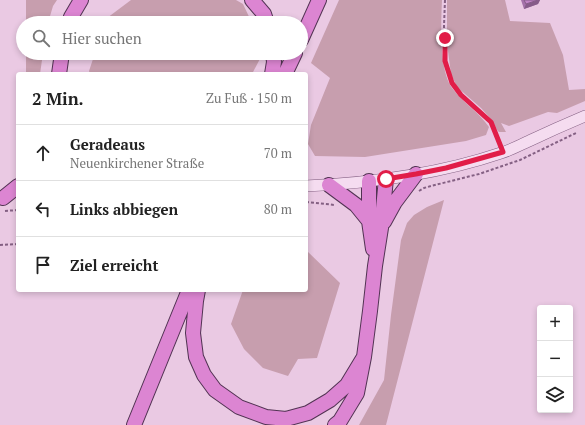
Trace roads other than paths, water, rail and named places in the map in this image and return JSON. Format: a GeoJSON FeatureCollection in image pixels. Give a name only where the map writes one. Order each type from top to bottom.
{"type":"FeatureCollection","features":[{"type":"Feature","properties":{"kind":"highway"},"geometry":{"type":"LineString","coordinates":[[72,16],[81,0]]}},
{"type":"Feature","properties":{"kind":"highway"},"geometry":{"type":"LineString","coordinates":[[252,0],[265,16]]}},
{"type":"Feature","properties":{"kind":"highway"},"geometry":{"type":"LineString","coordinates":[[308,25],[320,0]]}},
{"type":"Feature","properties":{"kind":"highway"},"geometry":{"type":"LineString","coordinates":[[59,72],[61,60]]}},
{"type":"Feature","properties":{"kind":"highway"},"geometry":{"type":"LineString","coordinates":[[272,72],[274,60]]}},
{"type":"Feature","properties":{"kind":"highway"},"geometry":{"type":"LineString","coordinates":[[286,72],[292,60]]}},
{"type":"Feature","properties":{"kind":"highway"},"geometry":{"type":"LineString","coordinates":[[375,225],[416,174]]}},
{"type":"Feature","properties":{"kind":"highway"},"geometry":{"type":"LineString","coordinates":[[375,225],[386,179]]}},
{"type":"Feature","properties":{"kind":"highway"},"geometry":{"type":"LineString","coordinates":[[335,425],[340,421],[357,393],[364,357],[375,266],[375,225],[369,181]]}},
{"type":"Feature","properties":{"kind":"highway"},"geometry":{"type":"LineString","coordinates":[[329,185],[356,205],[375,225]]}},
{"type":"Feature","properties":{"kind":"highway"},"geometry":{"type":"LineString","coordinates":[[1,202],[16,188]]}},
{"type":"Feature","properties":{"kind":"highway"},"geometry":{"type":"LineString","coordinates":[[134,425],[188,292]]}},
{"type":"Feature","properties":{"kind":"highway"},"geometry":{"type":"LineString","coordinates":[[198,292],[193,333],[196,357],[204,375],[215,390],[239,406],[266,417],[286,419],[308,413],[330,400],[347,384],[364,357]]}},
{"type":"Feature","properties":{"kind":"street"},"geometry":{"type":"LineString","coordinates":[[308,186],[386,179],[446,168],[503,152],[585,116]]}},
{"type":"Feature","properties":{"kind":"street"},"geometry":{"type":"LineString","coordinates":[[1,202],[16,198]]}}]}
